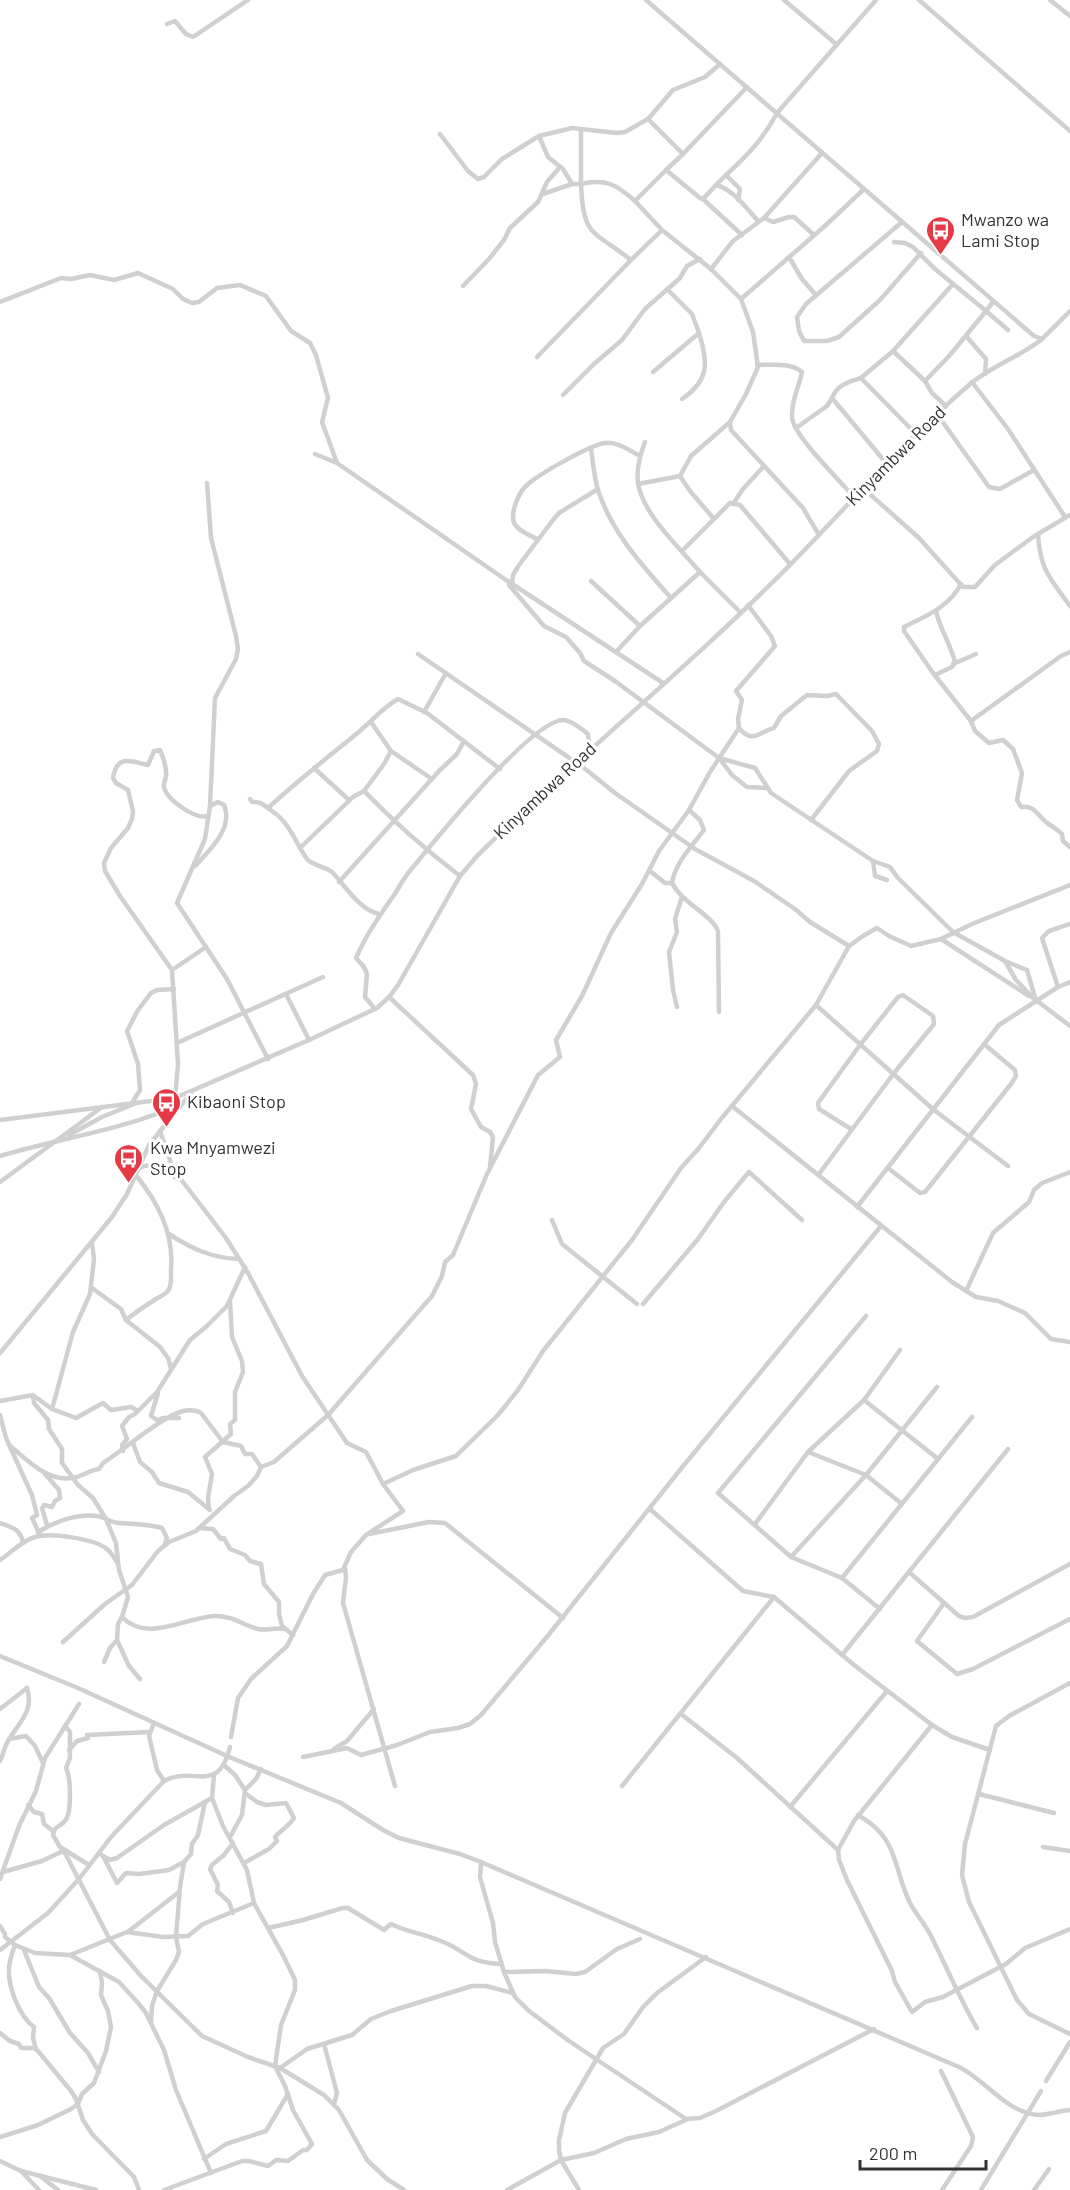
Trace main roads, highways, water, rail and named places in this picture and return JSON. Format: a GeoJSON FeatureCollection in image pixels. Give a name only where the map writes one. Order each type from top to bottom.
{"type":"FeatureCollection","features":[{"type":"Feature","properties":{"kind":"place","name":"Mwanzo wa Lami Stop"},"geometry":{"type":"Point","coordinates":[940,256]}},
{"type":"Feature","properties":{"kind":"place","name":"Kibaoni Stop"},"geometry":{"type":"Point","coordinates":[166,1128]}},
{"type":"Feature","properties":{"kind":"place","name":"Kwa Mnyamwezi Stop"},"geometry":{"type":"Point","coordinates":[129,1184]}}]}
